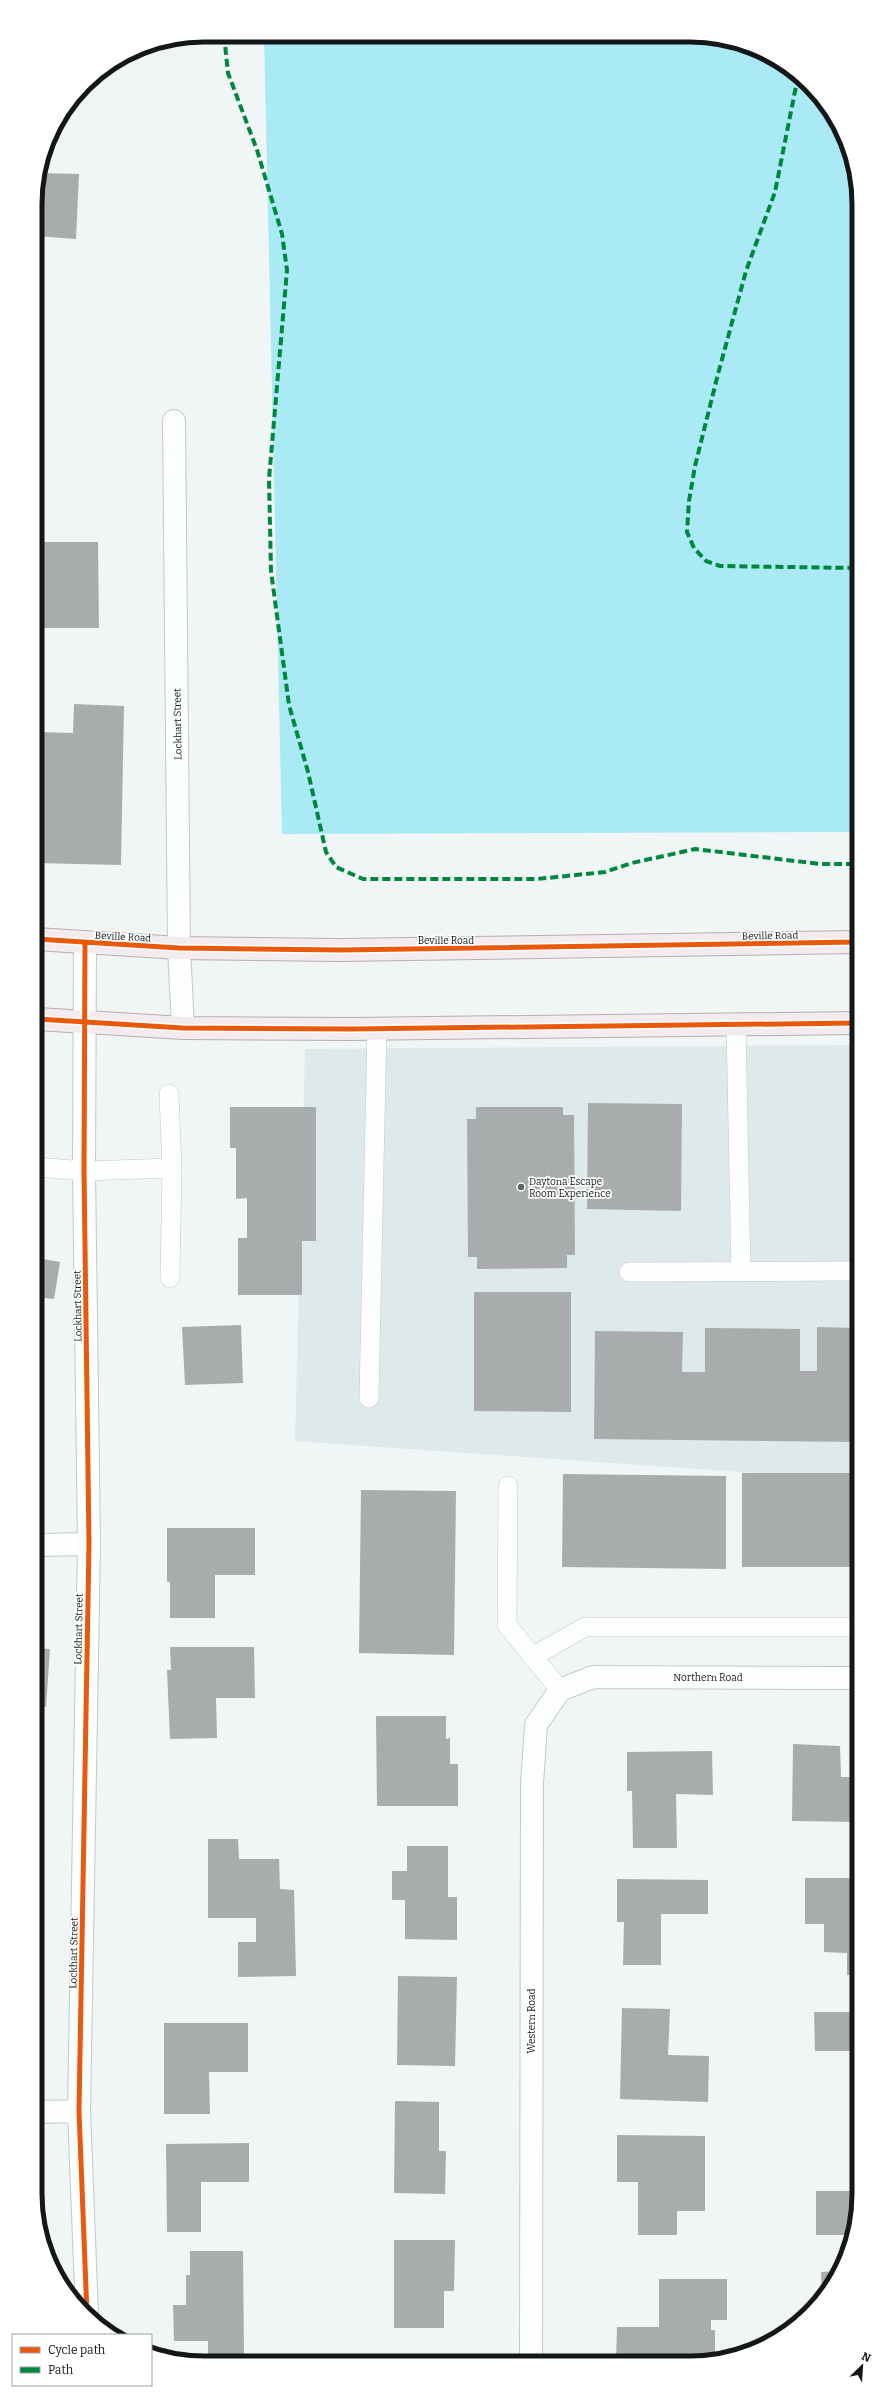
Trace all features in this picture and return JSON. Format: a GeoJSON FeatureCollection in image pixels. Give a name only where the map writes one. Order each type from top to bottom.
{"type":"FeatureCollection","features":[{"type":"Feature","properties":{"kind":"main road","name":"Beville Road"},"geometry":{"type":"LineString","coordinates":[[42,940],[85,944],[178,948],[502,949],[852,942]]}},
{"type":"Feature","properties":{"kind":"main road"},"geometry":{"type":"LineString","coordinates":[[42,1019],[183,1028],[377,1028],[852,1023]]}},
{"type":"Feature","properties":{"kind":"street","name":"Lockhart Street"},"geometry":{"type":"LineString","coordinates":[[174,421],[178,948],[183,1028]]}},
{"type":"Feature","properties":{"kind":"street","name":"Lockhart Street"},"geometry":{"type":"LineString","coordinates":[[85,944],[86,1023],[84,1170],[89,1544],[79,2111],[87,2306]]}},
{"type":"Feature","properties":{"kind":"street"},"geometry":{"type":"LineString","coordinates":[[42,1545],[89,1544]]}},
{"type":"Feature","properties":{"kind":"street","name":"Northern Road"},"geometry":{"type":"LineString","coordinates":[[560,1690],[593,1677],[852,1678]]}},
{"type":"Feature","properties":{"kind":"street","name":"Western Road"},"geometry":{"type":"LineString","coordinates":[[531,2356],[532,1784],[536,1725],[560,1690]]}},
{"type":"Feature","properties":{"kind":"street"},"geometry":{"type":"LineString","coordinates":[[42,2112],[79,2111]]}},
{"type":"Feature","properties":{"kind":"lane"},"geometry":{"type":"LineString","coordinates":[[736,1024],[741,1272]]}},
{"type":"Feature","properties":{"kind":"lane"},"geometry":{"type":"LineString","coordinates":[[369,1398],[377,1028]]}},
{"type":"Feature","properties":{"kind":"lane"},"geometry":{"type":"LineString","coordinates":[[169,1094],[172,1168],[170,1278]]}},
{"type":"Feature","properties":{"kind":"lane"},"geometry":{"type":"LineString","coordinates":[[42,1167],[84,1170],[172,1168]]}},
{"type":"Feature","properties":{"kind":"lane"},"geometry":{"type":"LineString","coordinates":[[629,1272],[852,1271]]}},
{"type":"Feature","properties":{"kind":"lane"},"geometry":{"type":"LineString","coordinates":[[508,1486],[507,1625],[560,1690]]}},
{"type":"Feature","properties":{"kind":"lane"},"geometry":{"type":"LineString","coordinates":[[532,1657],[585,1627],[852,1627]]}},
{"type":"Feature","properties":{"kind":"shaded area"},"geometry":{"type":"Polygon","coordinates":[[[264,42],[701,42],[722,45],[752,54],[780,69],[805,89],[825,114],[840,142],[849,172],[852,193],[852,832],[282,834],[264,42]]]}},
{"type":"Feature","properties":{"kind":"shaded area"},"geometry":{"type":"Polygon","coordinates":[[[852,1045],[852,1480],[295,1441],[305,1049],[852,1045]]]}},
{"type":"Feature","properties":{"kind":"building"},"geometry":{"type":"Polygon","coordinates":[[[45,173],[79,174],[76,239],[42,237],[42,193],[45,173]]]}},
{"type":"Feature","properties":{"kind":"building"},"geometry":{"type":"Polygon","coordinates":[[[42,542],[98,542],[99,628],[42,628],[42,542]]]}},
{"type":"Feature","properties":{"kind":"building"},"geometry":{"type":"Polygon","coordinates":[[[74,704],[124,706],[121,865],[42,863],[42,732],[73,733],[74,704]]]}},
{"type":"Feature","properties":{"kind":"building"},"geometry":{"type":"Polygon","coordinates":[[[588,1103],[682,1104],[681,1211],[587,1209],[588,1103]]]}},
{"type":"Feature","properties":{"kind":"building"},"geometry":{"type":"Polygon","coordinates":[[[230,1107],[316,1107],[316,1241],[302,1241],[302,1295],[238,1295],[238,1238],[247,1238],[247,1198],[236,1199],[236,1148],[230,1148],[230,1107]]]}},
{"type":"Feature","properties":{"kind":"building","name":"Daytona Escape Room Experience"},"geometry":{"type":"Polygon","coordinates":[[[476,1107],[563,1107],[563,1115],[574,1115],[575,1255],[567,1255],[567,1268],[477,1269],[477,1257],[468,1257],[467,1119],[476,1119],[476,1107]]]}},
{"type":"Feature","properties":{"kind":"building"},"geometry":{"type":"Polygon","coordinates":[[[42,1259],[60,1262],[54,1299],[42,1298],[42,1259]]]}},
{"type":"Feature","properties":{"kind":"building"},"geometry":{"type":"Polygon","coordinates":[[[474,1292],[571,1292],[571,1412],[474,1411],[474,1292]]]}},
{"type":"Feature","properties":{"kind":"building"},"geometry":{"type":"Polygon","coordinates":[[[241,1325],[243,1383],[185,1385],[182,1327],[241,1325]]]}},
{"type":"Feature","properties":{"kind":"building"},"geometry":{"type":"Polygon","coordinates":[[[817,1327],[852,1328],[852,1442],[594,1439],[595,1331],[683,1332],[682,1372],[705,1372],[705,1328],[800,1329],[800,1371],[817,1371],[817,1327]]]}},
{"type":"Feature","properties":{"kind":"building"},"geometry":{"type":"Polygon","coordinates":[[[742,1473],[852,1473],[852,1567],[742,1567],[742,1473]]]}},
{"type":"Feature","properties":{"kind":"building"},"geometry":{"type":"Polygon","coordinates":[[[563,1474],[726,1476],[726,1569],[562,1567],[563,1474]]]}},
{"type":"Feature","properties":{"kind":"building"},"geometry":{"type":"Polygon","coordinates":[[[361,1490],[456,1491],[454,1655],[359,1653],[361,1490]]]}},
{"type":"Feature","properties":{"kind":"building"},"geometry":{"type":"Polygon","coordinates":[[[167,1528],[255,1528],[255,1575],[215,1575],[215,1618],[170,1618],[170,1582],[167,1582],[167,1528]]]}},
{"type":"Feature","properties":{"kind":"building"},"geometry":{"type":"Polygon","coordinates":[[[170,1647],[254,1647],[255,1698],[216,1698],[217,1738],[170,1739],[167,1670],[171,1670],[170,1647]]]}},
{"type":"Feature","properties":{"kind":"building"},"geometry":{"type":"Polygon","coordinates":[[[42,1648],[50,1649],[46,1707],[42,1707],[42,1648]]]}},
{"type":"Feature","properties":{"kind":"building"},"geometry":{"type":"Polygon","coordinates":[[[376,1716],[446,1716],[446,1739],[450,1738],[450,1764],[458,1764],[458,1806],[377,1806],[376,1716]]]}},
{"type":"Feature","properties":{"kind":"building"},"geometry":{"type":"Polygon","coordinates":[[[793,1744],[840,1746],[841,1777],[852,1777],[852,1822],[792,1821],[793,1744]]]}},
{"type":"Feature","properties":{"kind":"building"},"geometry":{"type":"Polygon","coordinates":[[[712,1751],[713,1795],[676,1794],[677,1848],[633,1848],[632,1791],[627,1791],[627,1752],[712,1751]]]}},
{"type":"Feature","properties":{"kind":"building"},"geometry":{"type":"Polygon","coordinates":[[[208,1839],[238,1839],[239,1859],[279,1859],[280,1889],[294,1890],[296,1976],[238,1977],[238,1942],[256,1942],[256,1918],[208,1918],[208,1839]]]}},
{"type":"Feature","properties":{"kind":"building"},"geometry":{"type":"Polygon","coordinates":[[[407,1846],[448,1846],[448,1897],[457,1897],[457,1940],[405,1939],[405,1900],[392,1900],[392,1871],[407,1871],[407,1846]]]}},
{"type":"Feature","properties":{"kind":"building"},"geometry":{"type":"Polygon","coordinates":[[[805,1878],[852,1878],[852,1975],[847,1975],[847,1953],[824,1952],[824,1924],[805,1924],[805,1878]]]}},
{"type":"Feature","properties":{"kind":"building"},"geometry":{"type":"Polygon","coordinates":[[[617,1879],[708,1880],[708,1914],[661,1914],[661,1965],[623,1965],[624,1922],[617,1922],[617,1879]]]}},
{"type":"Feature","properties":{"kind":"building"},"geometry":{"type":"Polygon","coordinates":[[[398,1976],[457,1977],[455,2066],[397,2065],[398,1976]]]}},
{"type":"Feature","properties":{"kind":"building"},"geometry":{"type":"Polygon","coordinates":[[[622,2008],[670,2009],[668,2055],[709,2056],[708,2102],[620,2099],[622,2008]]]}},
{"type":"Feature","properties":{"kind":"building"},"geometry":{"type":"Polygon","coordinates":[[[814,2012],[852,2012],[852,2051],[815,2051],[814,2012]]]}},
{"type":"Feature","properties":{"kind":"building"},"geometry":{"type":"Polygon","coordinates":[[[164,2023],[248,2023],[248,2072],[209,2072],[210,2114],[164,2114],[164,2023]]]}},
{"type":"Feature","properties":{"kind":"building"},"geometry":{"type":"Polygon","coordinates":[[[395,2101],[439,2102],[439,2151],[446,2151],[445,2194],[394,2193],[395,2101]]]}},
{"type":"Feature","properties":{"kind":"building"},"geometry":{"type":"Polygon","coordinates":[[[617,2135],[705,2136],[705,2211],[677,2211],[677,2235],[638,2235],[638,2182],[617,2182],[617,2135]]]}},
{"type":"Feature","properties":{"kind":"building"},"geometry":{"type":"Polygon","coordinates":[[[249,2143],[249,2182],[201,2182],[201,2232],[167,2232],[166,2144],[249,2143]]]}},
{"type":"Feature","properties":{"kind":"building"},"geometry":{"type":"Polygon","coordinates":[[[816,2191],[852,2191],[851,2215],[846,2235],[816,2235],[816,2191]]]}},
{"type":"Feature","properties":{"kind":"building"},"geometry":{"type":"Polygon","coordinates":[[[394,2240],[455,2240],[454,2291],[444,2291],[444,2328],[394,2328],[394,2240]]]}},
{"type":"Feature","properties":{"kind":"building"},"geometry":{"type":"Polygon","coordinates":[[[190,2251],[243,2251],[244,2355],[208,2355],[208,2341],[174,2341],[173,2305],[186,2305],[186,2275],[190,2275],[190,2251]]]}},
{"type":"Feature","properties":{"kind":"building"},"geometry":{"type":"Polygon","coordinates":[[[832,2271],[822,2289],[821,2272],[832,2271]]]}},
{"type":"Feature","properties":{"kind":"building"},"geometry":{"type":"Polygon","coordinates":[[[659,2279],[727,2279],[727,2320],[711,2320],[711,2330],[715,2330],[715,2354],[701,2356],[616,2356],[617,2327],[659,2327],[659,2279]]]}},
{"type":"Feature","properties":{"kind":"building"},"geometry":{"type":"Polygon","coordinates":[[[801,2308],[806,2308],[805,2309],[801,2312],[801,2308]]]}},
{"type":"Feature","properties":{"kind":"marked path"},"geometry":{"type":"LineString","coordinates":[[225,42],[228,73],[257,150],[282,234],[287,270],[269,479],[271,571],[289,705],[308,772],[326,852],[336,867],[363,879],[537,879],[605,872],[632,863],[695,849],[820,864],[852,864]]}},
{"type":"Feature","properties":{"kind":"marked path"},"geometry":{"type":"LineString","coordinates":[[797,82],[775,192],[746,271],[695,466],[689,501],[687,532],[694,548],[706,561],[720,566],[852,568]]}},
{"type":"Feature","properties":{"kind":"cycle path"},"geometry":{"type":"LineString","coordinates":[[42,939],[179,948],[341,950],[852,942]]}},
{"type":"Feature","properties":{"kind":"cycle path"},"geometry":{"type":"LineString","coordinates":[[85,943],[84,1171],[89,1544],[79,2111],[87,2306]]}},
{"type":"Feature","properties":{"kind":"cycle path"},"geometry":{"type":"LineString","coordinates":[[42,1019],[183,1028],[352,1029],[852,1023]]}},
{"type":"Feature","properties":{"kind":"place","name":"Daytona Escape Room Experience"},"geometry":{"type":"Point","coordinates":[521,1187]}}]}
